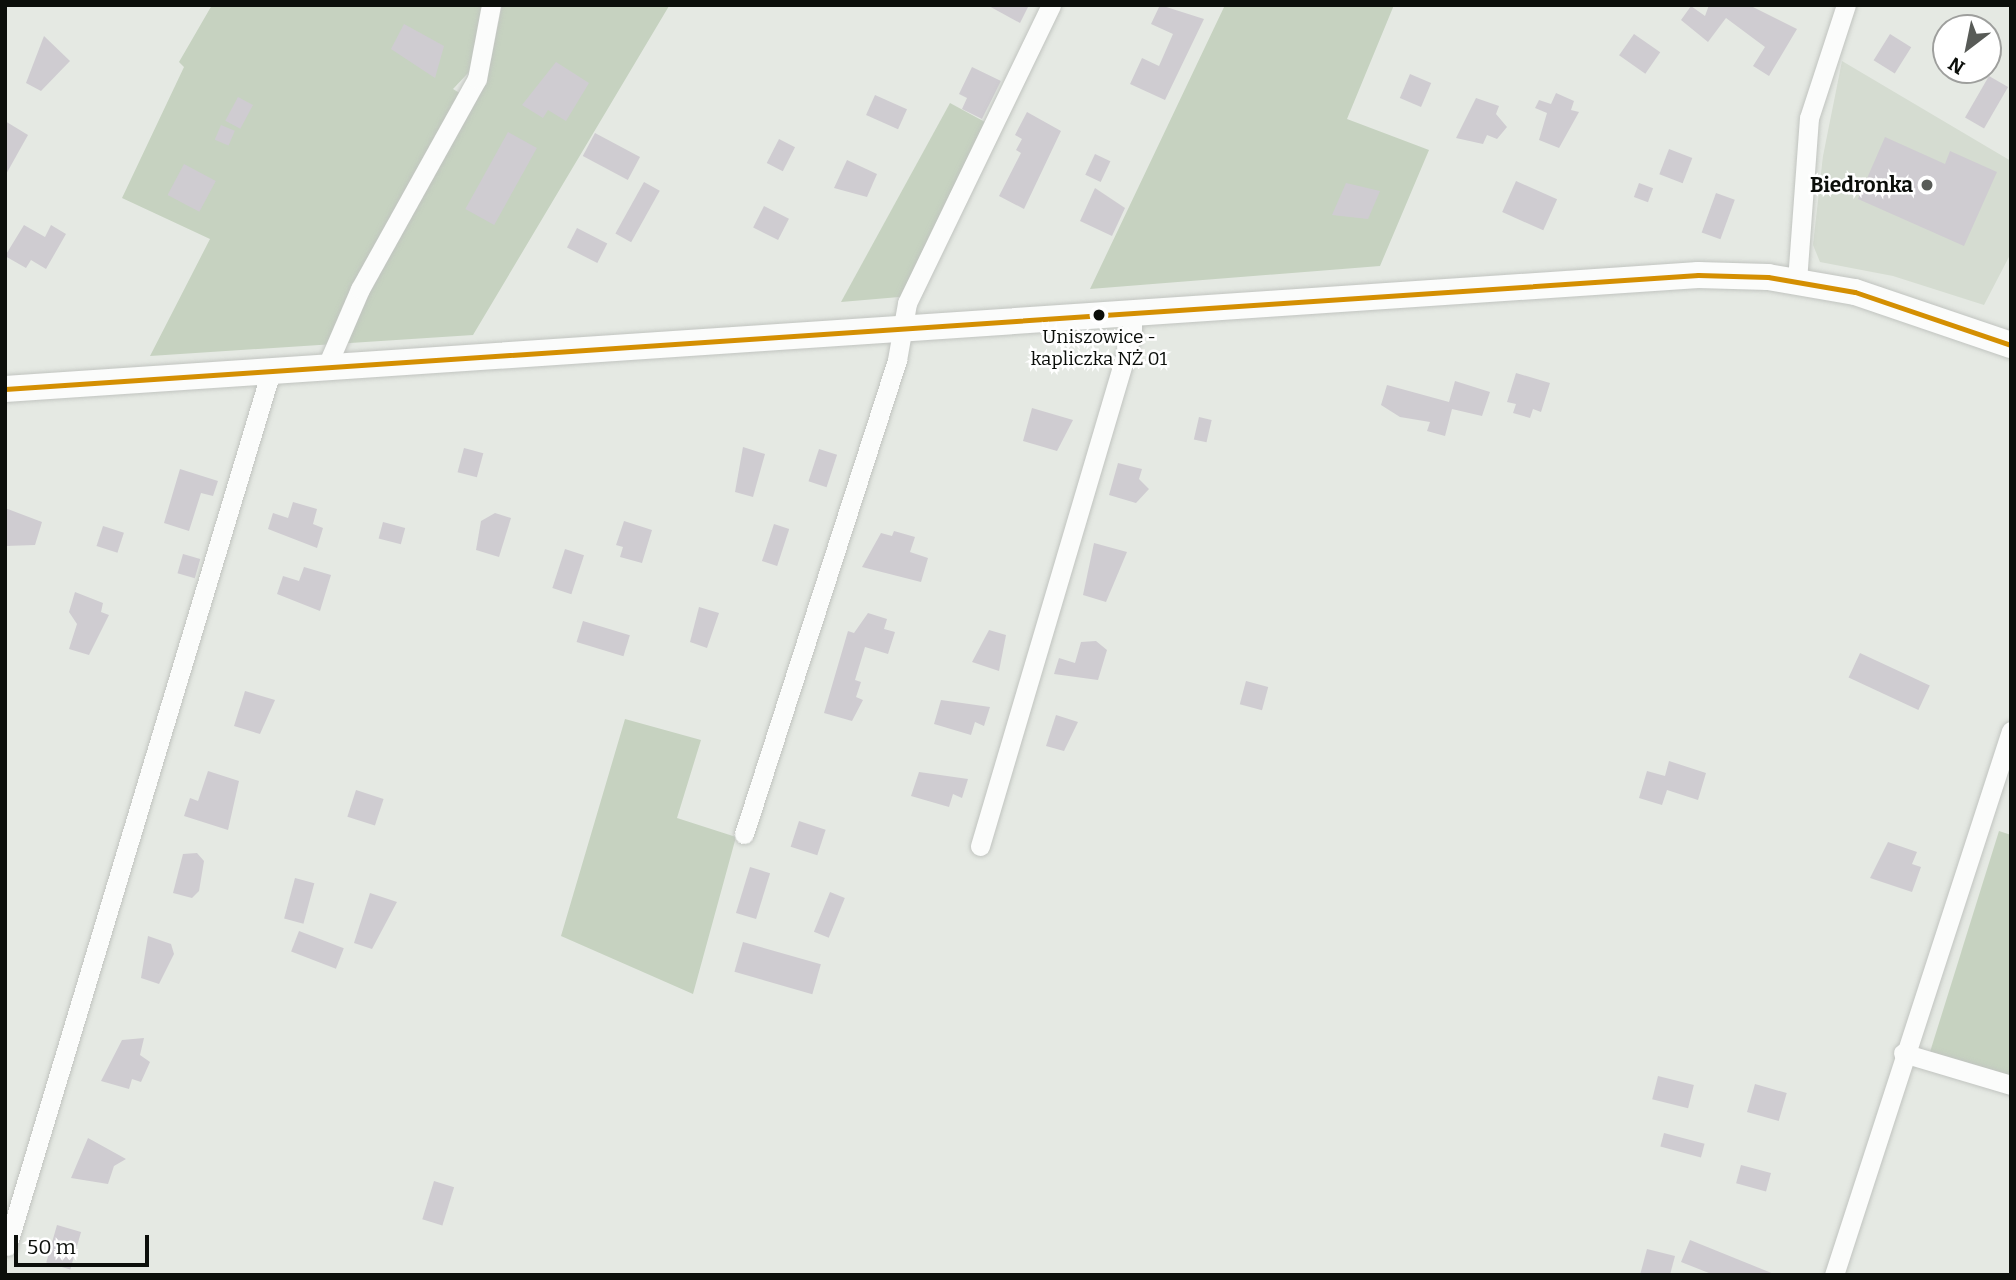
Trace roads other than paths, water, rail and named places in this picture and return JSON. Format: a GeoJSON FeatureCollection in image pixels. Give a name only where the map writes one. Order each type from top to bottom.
{"type":"FeatureCollection","features":[{"type":"Feature","properties":{"kind":"street"},"geometry":{"type":"LineString","coordinates":[[326,368],[360,289],[477,79],[491,5]]}},
{"type":"Feature","properties":{"kind":"street"},"geometry":{"type":"LineString","coordinates":[[744,834],[897,360],[901,328],[910,295],[1051,5]]}},
{"type":"Feature","properties":{"kind":"street"},"geometry":{"type":"LineString","coordinates":[[1797,281],[1811,111],[1846,5]]}},
{"type":"Feature","properties":{"kind":"street"},"geometry":{"type":"LineString","coordinates":[[5,389],[1685,275],[1797,281],[1906,305],[2011,345]]}},
{"type":"Feature","properties":{"kind":"street"},"geometry":{"type":"LineString","coordinates":[[980,846],[1132,333],[1132,312]]}},
{"type":"Feature","properties":{"kind":"street"},"geometry":{"type":"LineString","coordinates":[[7,1246],[271,372]]}},
{"type":"Feature","properties":{"kind":"street"},"geometry":{"type":"LineString","coordinates":[[1834,1275],[1903,1053],[2011,732]]}},
{"type":"Feature","properties":{"kind":"street"},"geometry":{"type":"LineString","coordinates":[[1903,1053],[2011,1085]]}},
{"type":"Feature","properties":{"kind":"place","name":"Biedronka"},"geometry":{"type":"Point","coordinates":[1927,185]}},
{"type":"Feature","properties":{"kind":"place","name":"Uniszowice - kapliczka NŻ 01"},"geometry":{"type":"Point","coordinates":[1099,315]}}]}
